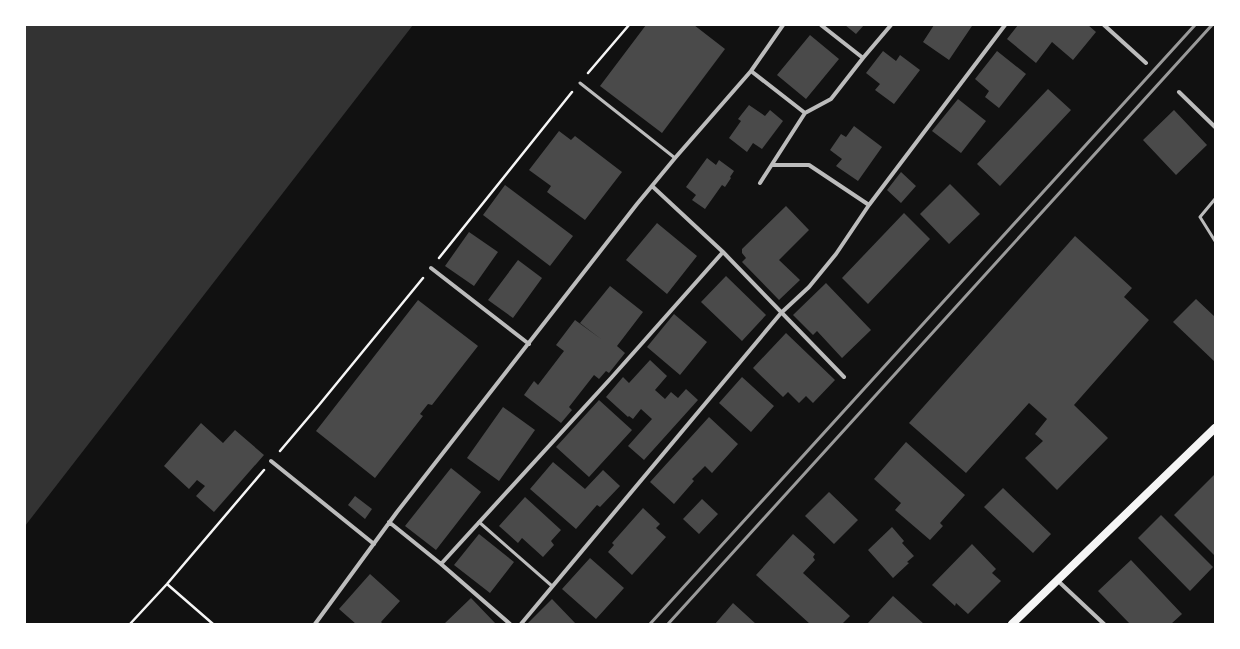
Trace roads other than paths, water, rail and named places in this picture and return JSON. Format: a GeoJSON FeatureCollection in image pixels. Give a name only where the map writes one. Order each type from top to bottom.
{"type":"FeatureCollection","features":[{"type":"Feature","properties":{"kind":"main road"},"geometry":{"type":"LineString","coordinates":[[1012,624],[1215,428]]}},
{"type":"Feature","properties":{"kind":"street"},"geometry":{"type":"LineString","coordinates":[[315,624],[389,522],[528,344],[652,186],[751,71],[783,25]]}},
{"type":"Feature","properties":{"kind":"street"},"geometry":{"type":"LineString","coordinates":[[821,25],[863,58]]}},
{"type":"Feature","properties":{"kind":"street"},"geometry":{"type":"LineString","coordinates":[[760,182],[805,113],[830,100],[891,25]]}},
{"type":"Feature","properties":{"kind":"street"},"geometry":{"type":"LineString","coordinates":[[521,624],[781,313],[809,287],[836,254],[869,205],[1005,25]]}},
{"type":"Feature","properties":{"kind":"street"},"geometry":{"type":"LineString","coordinates":[[1104,25],[1146,63]]}},
{"type":"Feature","properties":{"kind":"street"},"geometry":{"type":"LineString","coordinates":[[751,71],[805,113]]}},
{"type":"Feature","properties":{"kind":"street"},"geometry":{"type":"LineString","coordinates":[[1179,92],[1215,127]]}},
{"type":"Feature","properties":{"kind":"street"},"geometry":{"type":"LineString","coordinates":[[772,165],[808,165],[869,205]]}},
{"type":"Feature","properties":{"kind":"street"},"geometry":{"type":"LineString","coordinates":[[652,186],[723,252],[844,377]]}},
{"type":"Feature","properties":{"kind":"street"},"geometry":{"type":"LineString","coordinates":[[441,564],[612,377],[723,252]]}},
{"type":"Feature","properties":{"kind":"street"},"geometry":{"type":"LineString","coordinates":[[432,268],[528,344]]}},
{"type":"Feature","properties":{"kind":"street"},"geometry":{"type":"LineString","coordinates":[[271,462],[374,544]]}},
{"type":"Feature","properties":{"kind":"street"},"geometry":{"type":"LineString","coordinates":[[389,522],[441,564],[510,624]]}},
{"type":"Feature","properties":{"kind":"street"},"geometry":{"type":"LineString","coordinates":[[1057,580],[1104,624]]}},
{"type":"Feature","properties":{"kind":"lane"},"geometry":{"type":"LineString","coordinates":[[580,83],[675,158]]}},
{"type":"Feature","properties":{"kind":"lane"},"geometry":{"type":"LineString","coordinates":[[1215,199],[1200,217],[1215,241]]}},
{"type":"Feature","properties":{"kind":"lane"},"geometry":{"type":"LineString","coordinates":[[479,522],[552,586]]}},
{"type":"Feature","properties":{"kind":"railway"},"geometry":{"type":"LineString","coordinates":[[650,624],[1195,25]]}},
{"type":"Feature","properties":{"kind":"railway"},"geometry":{"type":"LineString","coordinates":[[668,624],[1212,25]]}}]}
